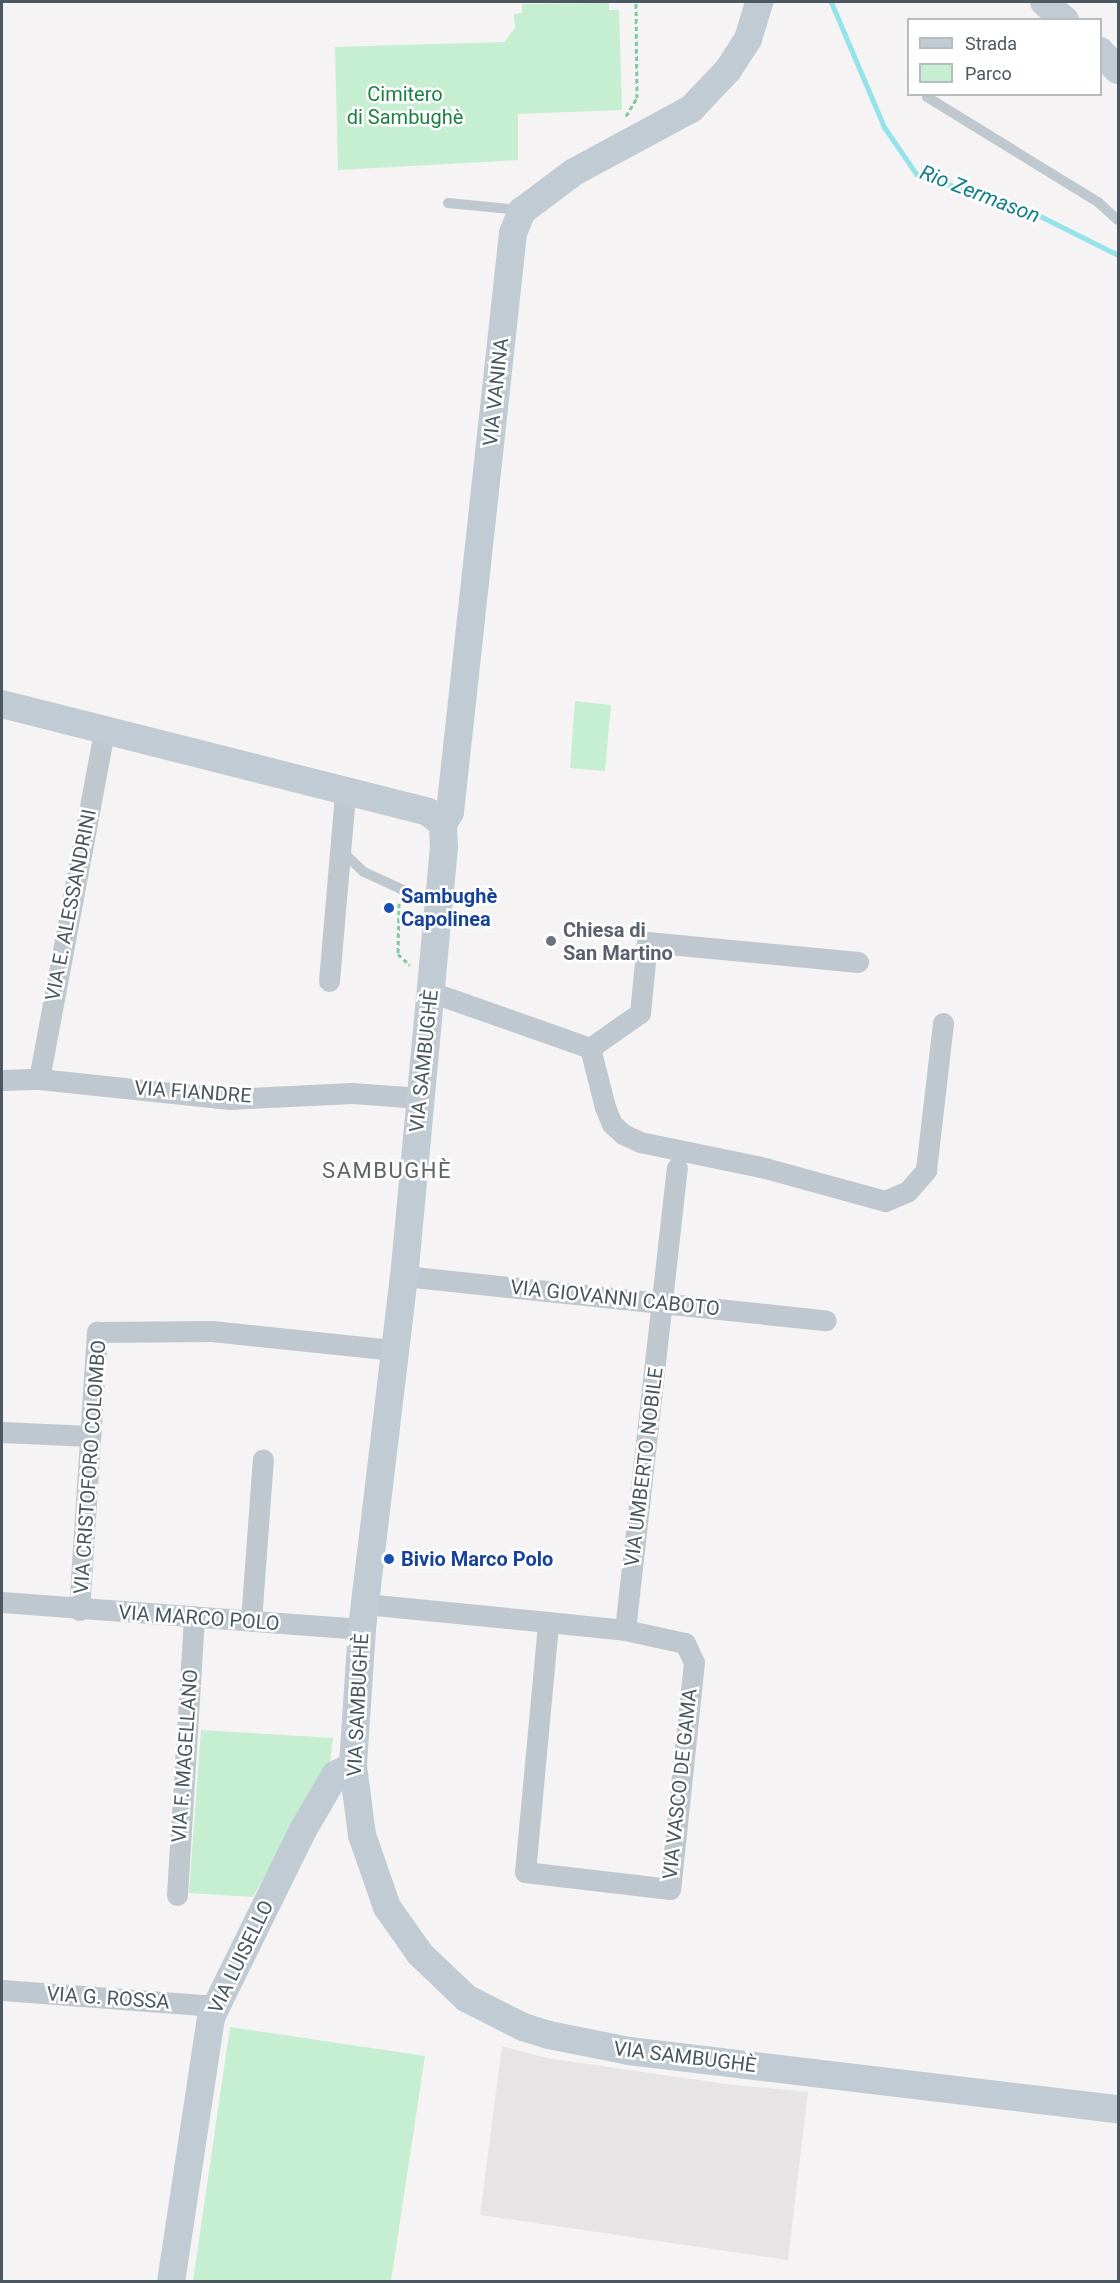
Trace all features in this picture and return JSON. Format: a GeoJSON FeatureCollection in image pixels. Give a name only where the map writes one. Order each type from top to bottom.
{"type":"FeatureCollection","features":[{"type":"Feature","properties":{"kind":"street"},"geometry":{"type":"LineString","coordinates":[[522,211],[574,172],[691,109],[728,70],[748,39],[759,2]]}},
{"type":"Feature","properties":{"kind":"street"},"geometry":{"type":"LineString","coordinates":[[1044,2],[1063,18]]}},
{"type":"Feature","properties":{"kind":"street"},"geometry":{"type":"LineString","coordinates":[[1102,52],[1119,70]]}},
{"type":"Feature","properties":{"kind":"street","name":"VIA VANINA"},"geometry":{"type":"LineString","coordinates":[[443,824],[450,813],[513,233],[522,211]]}},
{"type":"Feature","properties":{"kind":"street"},"geometry":{"type":"LineString","coordinates":[[2,704],[277,776],[428,812],[443,824]]}},
{"type":"Feature","properties":{"kind":"street","name":"VIA E. ALESSANDRINI"},"geometry":{"type":"LineString","coordinates":[[39,1078],[104,731]]}},
{"type":"Feature","properties":{"kind":"street"},"geometry":{"type":"LineString","coordinates":[[329,981],[342,851],[345,793]]}},
{"type":"Feature","properties":{"kind":"street","name":"VIA SAMBUGHÈ"},"geometry":{"type":"LineString","coordinates":[[443,824],[439,907],[404,1276],[363,1616],[353,1766],[369,1863],[400,1929],[443,1979],[466,1998],[523,2027],[629,2051],[1119,2109]]}},
{"type":"Feature","properties":{"kind":"street"},"geometry":{"type":"LineString","coordinates":[[590,1048],[640,1013],[647,942],[858,962]]}},
{"type":"Feature","properties":{"kind":"street"},"geometry":{"type":"LineString","coordinates":[[431,988],[590,1048]]}},
{"type":"Feature","properties":{"kind":"street"},"geometry":{"type":"LineString","coordinates":[[590,1048],[605,1107],[612,1124],[623,1134],[640,1142],[765,1168],[885,1201],[908,1191],[926,1170],[943,1023]]}},
{"type":"Feature","properties":{"kind":"street","name":"VIA FIANDRE"},"geometry":{"type":"LineString","coordinates":[[2,1080],[39,1078],[231,1099],[352,1093],[420,1098]]}},
{"type":"Feature","properties":{"kind":"street","name":"VIA UMBERTO NOBILE"},"geometry":{"type":"LineString","coordinates":[[625,1630],[677,1168]]}},
{"type":"Feature","properties":{"kind":"street","name":"VIA GIOVANNI CABOTO"},"geometry":{"type":"LineString","coordinates":[[404,1276],[826,1320]]}},
{"type":"Feature","properties":{"kind":"street","name":"VIA CRISTOFORO COLOMBO"},"geometry":{"type":"LineString","coordinates":[[79,1610],[97,1332],[212,1331],[394,1350]]}},
{"type":"Feature","properties":{"kind":"street"},"geometry":{"type":"LineString","coordinates":[[2,1432],[90,1436]]}},
{"type":"Feature","properties":{"kind":"street"},"geometry":{"type":"LineString","coordinates":[[251,1621],[263,1459]]}},
{"type":"Feature","properties":{"kind":"street","name":"VIA MARCO POLO"},"geometry":{"type":"LineString","coordinates":[[2,1602],[79,1610],[251,1621],[363,1616]]}},
{"type":"Feature","properties":{"kind":"street","name":"VIA VASCO DE GAMA"},"geometry":{"type":"LineString","coordinates":[[363,1616],[548,1622],[678,1638],[692,1652],[670,1889],[525,1872],[548,1622]]}},
{"type":"Feature","properties":{"kind":"street","name":"VIA F. MAGELLANO"},"geometry":{"type":"LineString","coordinates":[[177,1895],[194,1617]]}},
{"type":"Feature","properties":{"kind":"street","name":"VIA LUISELLO"},"geometry":{"type":"LineString","coordinates":[[171,2282],[205,2042],[215,2006],[303,1830],[335,1775],[353,1766]]}},
{"type":"Feature","properties":{"kind":"street","name":"VIA G. ROSSA"},"geometry":{"type":"LineString","coordinates":[[2,1990],[215,2006]]}},
{"type":"Feature","properties":{"kind":"lane"},"geometry":{"type":"LineString","coordinates":[[927,97],[1099,203],[1119,220]]}},
{"type":"Feature","properties":{"kind":"lane"},"geometry":{"type":"LineString","coordinates":[[448,203],[522,211]]}},
{"type":"Feature","properties":{"kind":"lane"},"geometry":{"type":"LineString","coordinates":[[342,851],[364,872],[439,907]]}},
{"type":"Feature","properties":{"kind":"path"},"geometry":{"type":"LineString","coordinates":[[616,123],[633,108],[637,98],[636,2]]}},
{"type":"Feature","properties":{"kind":"path"},"geometry":{"type":"LineString","coordinates":[[399,903],[398,954],[431,988]]}},
{"type":"Feature","properties":{"kind":"shaded area"},"geometry":{"type":"Polygon","coordinates":[[[502,2046],[546,2058],[726,2084],[808,2092],[788,2260],[480,2215],[502,2046]]]}},
{"type":"Feature","properties":{"kind":"green space","name":"Cimitero di Sambughè"},"geometry":{"type":"Polygon","coordinates":[[[609,3],[609,10],[619,10],[622,110],[518,114],[518,160],[338,170],[335,47],[504,42],[515,28],[514,14],[522,13],[522,4],[609,3]]]}},
{"type":"Feature","properties":{"kind":"green space"},"geometry":{"type":"Polygon","coordinates":[[[575,701],[611,705],[605,771],[570,768],[575,701]]]}},
{"type":"Feature","properties":{"kind":"green space"},"geometry":{"type":"Polygon","coordinates":[[[201,1730],[333,1738],[330,1762],[253,1897],[189,1893],[201,1730]]]}},
{"type":"Feature","properties":{"kind":"green space"},"geometry":{"type":"Polygon","coordinates":[[[230,2027],[425,2056],[391,2281],[193,2281],[230,2027]]]}},
{"type":"Feature","properties":{"kind":"waterway","name":"Rio Zermason"},"geometry":{"type":"LineString","coordinates":[[831,2],[884,127],[917,175],[1024,208],[1118,255]]}},
{"type":"Feature","properties":{"kind":"place","name":"Sambughè Capolinea"},"geometry":{"type":"Point","coordinates":[389,908]}},
{"type":"Feature","properties":{"kind":"place","name":"Chiesa di San Martino"},"geometry":{"type":"Point","coordinates":[551,941]}},
{"type":"Feature","properties":{"kind":"place","name":"Bivio Marco Polo"},"geometry":{"type":"Point","coordinates":[389,1559]}},
{"type":"Feature","properties":{"kind":"district","name":"SAMBUGHÈ"},"geometry":{"type":"Point","coordinates":[387,1171]}}]}
